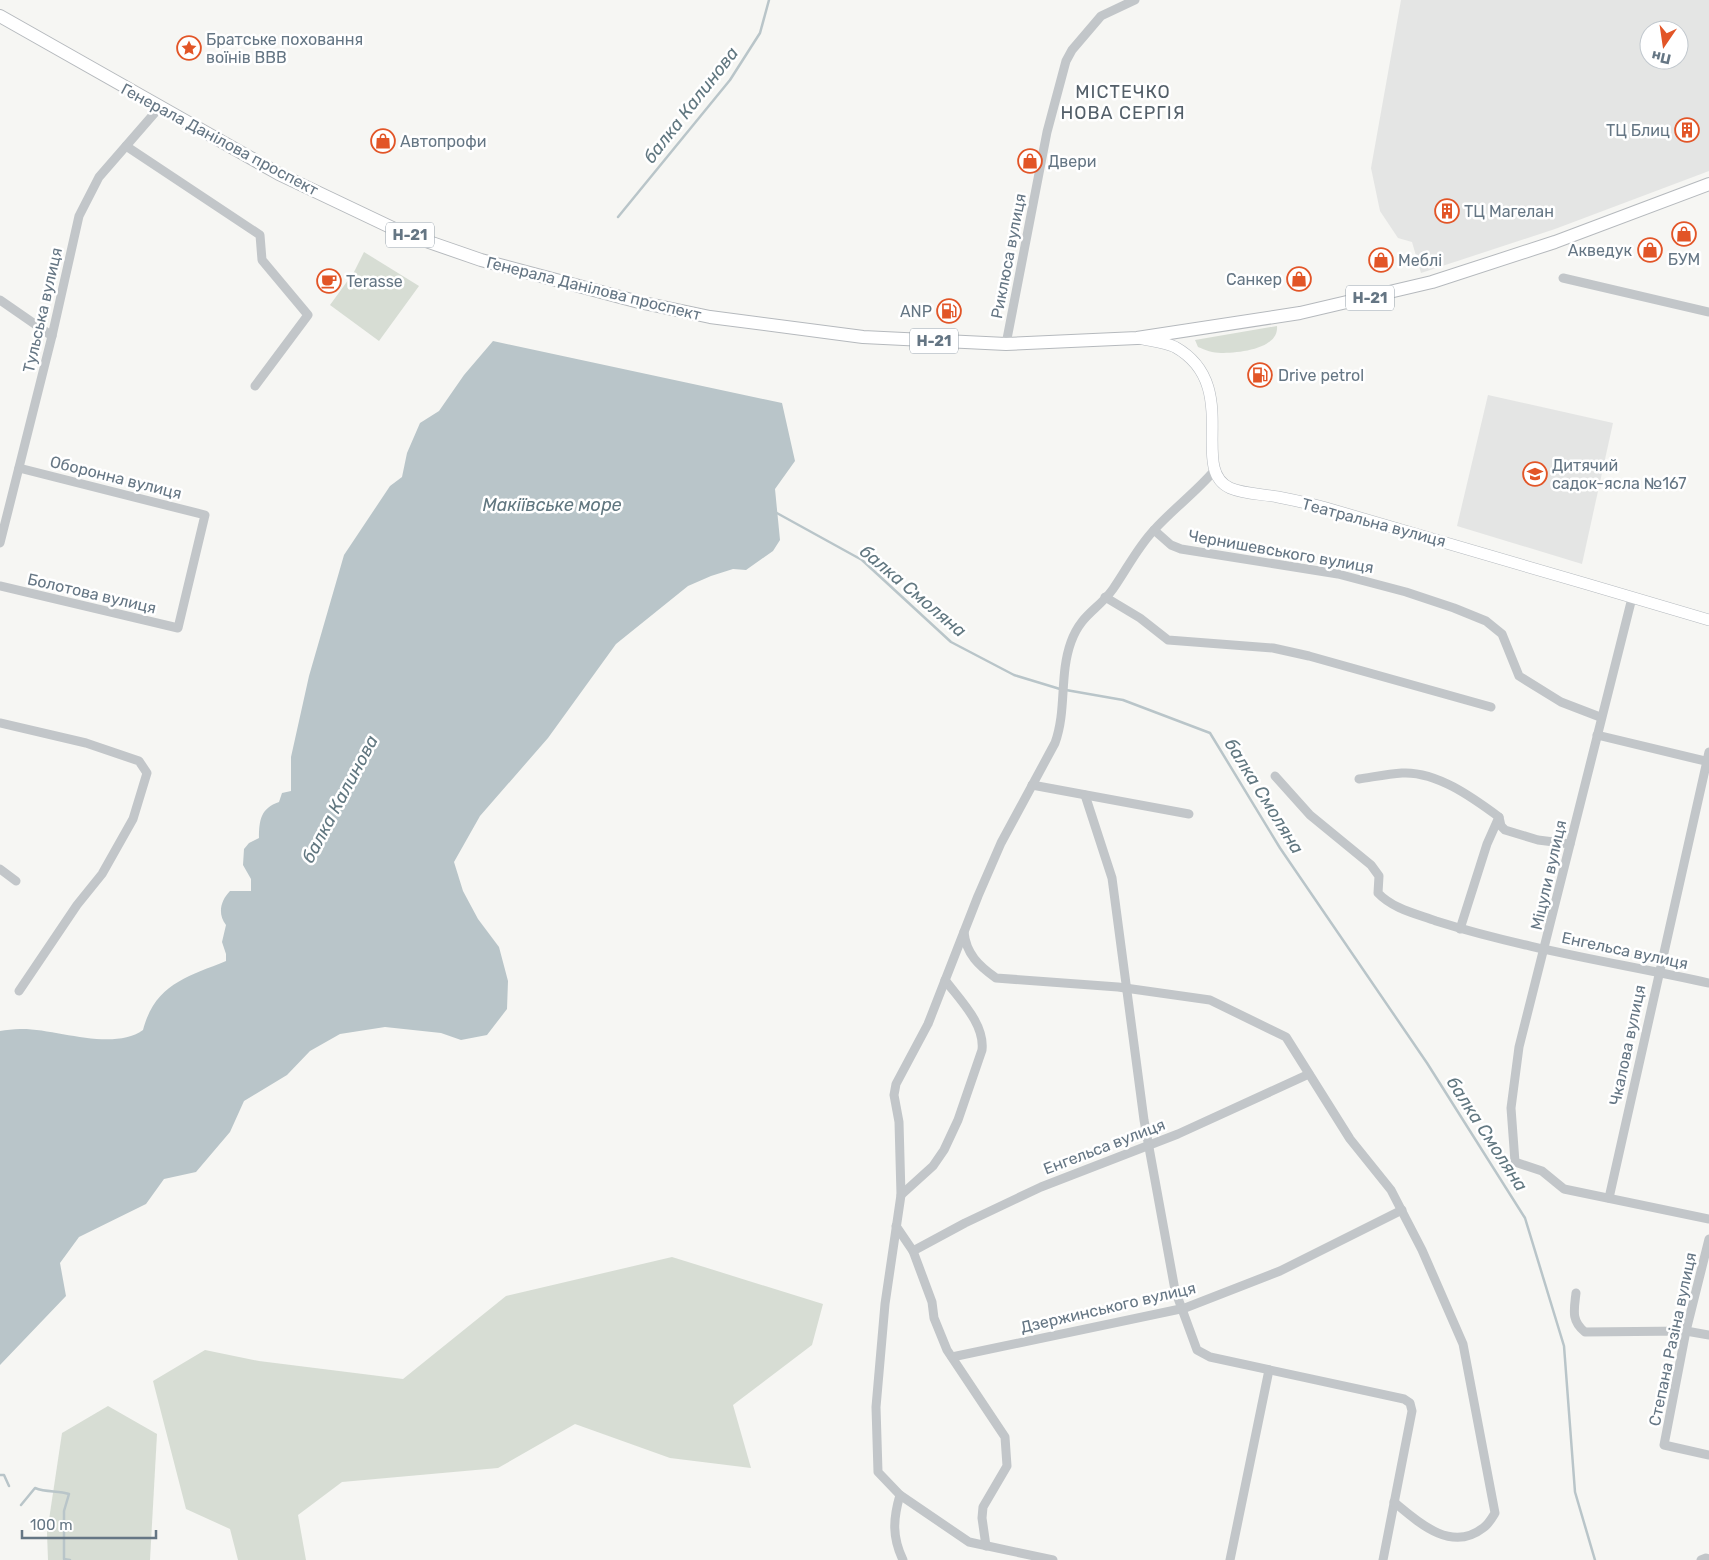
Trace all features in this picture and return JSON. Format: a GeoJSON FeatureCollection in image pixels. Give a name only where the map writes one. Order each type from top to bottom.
{"type":"FeatureCollection","features":[{"type":"Feature","properties":{"kind":"main road","name":"Генерала Данілова проспект"},"geometry":{"type":"LineString","coordinates":[[0,16],[159,108],[279,174],[404,233],[481,260],[573,286],[701,315],[789,329],[862,337],[1006,344]]}},
{"type":"Feature","properties":{"kind":"main road","name":"Н-21"},"geometry":{"type":"LineString","coordinates":[[1006,344],[1137,338],[1300,313],[1423,284],[1555,242],[1709,184]]}},
{"type":"Feature","properties":{"kind":"street","name":"Риклюса вулиця"},"geometry":{"type":"LineString","coordinates":[[1006,344],[1047,132],[1066,61],[1072,50],[1101,16],[1135,0]]}},
{"type":"Feature","properties":{"kind":"street","name":"Тульська вулиця"},"geometry":{"type":"LineString","coordinates":[[0,543],[52,336],[79,216],[99,177],[159,108]]}},
{"type":"Feature","properties":{"kind":"street"},"geometry":{"type":"LineString","coordinates":[[126,146],[260,235],[262,260],[308,315],[255,386]]}},
{"type":"Feature","properties":{"kind":"street"},"geometry":{"type":"LineString","coordinates":[[1563,278],[1709,312]]}},
{"type":"Feature","properties":{"kind":"street"},"geometry":{"type":"LineString","coordinates":[[0,300],[52,336]]}},
{"type":"Feature","properties":{"kind":"street"},"geometry":{"type":"LineString","coordinates":[[1053,1560],[969,1542],[900,1495],[878,1472],[876,1407],[885,1304],[901,1195],[899,1122],[894,1095],[896,1084],[928,1024],[1001,843],[1057,736],[1062,679],[1065,660],[1072,639],[1085,616],[1113,589],[1132,556],[1154,530],[1196,492],[1214,471],[1212,464],[1211,394],[1206,380],[1194,361],[1174,347],[1137,338]]}},
{"type":"Feature","properties":{"kind":"street","name":"Оборонна вулиця"},"geometry":{"type":"LineString","coordinates":[[19,468],[205,516],[178,628]]}},
{"type":"Feature","properties":{"kind":"street","name":"Театральна вулиця"},"geometry":{"type":"LineString","coordinates":[[1214,471],[1221,483],[1238,491],[1322,506],[1709,620]]}},
{"type":"Feature","properties":{"kind":"street","name":"Чернишевського вулиця"},"geometry":{"type":"LineString","coordinates":[[1154,530],[1171,544],[1181,549],[1360,579],[1438,602],[1486,621],[1502,634],[1519,676],[1561,702],[1600,717]]}},
{"type":"Feature","properties":{"kind":"street","name":"Болотова вулиця"},"geometry":{"type":"LineString","coordinates":[[0,586],[178,628]]}},
{"type":"Feature","properties":{"kind":"street"},"geometry":{"type":"LineString","coordinates":[[1105,598],[1140,618],[1168,640],[1273,648],[1309,656],[1491,707]]}},
{"type":"Feature","properties":{"kind":"street","name":"Міцули вулиця"},"geometry":{"type":"LineString","coordinates":[[1609,1198],[1564,1189],[1542,1170],[1515,1162],[1511,1108],[1518,1056],[1546,949],[1600,717],[1632,598]]}},
{"type":"Feature","properties":{"kind":"street"},"geometry":{"type":"LineString","coordinates":[[0,724],[95,746],[139,761],[147,773],[133,819],[102,874],[77,905],[19,991]]}},
{"type":"Feature","properties":{"kind":"street"},"geometry":{"type":"LineString","coordinates":[[1597,735],[1708,762]]}},
{"type":"Feature","properties":{"kind":"street","name":"Чкалова вулиця"},"geometry":{"type":"LineString","coordinates":[[1609,1198],[1709,752]]}},
{"type":"Feature","properties":{"kind":"street"},"geometry":{"type":"LineString","coordinates":[[1359,779],[1402,773],[1430,777],[1453,788],[1499,817],[1501,826],[1505,830],[1538,840],[1570,844]]}},
{"type":"Feature","properties":{"kind":"street","name":"Енгельса вулиця"},"geometry":{"type":"LineString","coordinates":[[1275,776],[1310,815],[1371,865],[1379,876],[1378,893],[1383,899],[1406,911],[1460,928],[1546,949],[1709,983]]}},
{"type":"Feature","properties":{"kind":"street"},"geometry":{"type":"LineString","coordinates":[[1032,785],[1189,814]]}},
{"type":"Feature","properties":{"kind":"street"},"geometry":{"type":"LineString","coordinates":[[1085,795],[1112,878],[1149,1145],[1175,1290],[1197,1350],[1210,1357],[1404,1400],[1410,1403],[1412,1411],[1383,1560]]}},
{"type":"Feature","properties":{"kind":"street"},"geometry":{"type":"LineString","coordinates":[[1460,928],[1487,844],[1499,817]]}},
{"type":"Feature","properties":{"kind":"street"},"geometry":{"type":"LineString","coordinates":[[0,869],[16,881]]}},
{"type":"Feature","properties":{"kind":"street"},"geometry":{"type":"LineString","coordinates":[[964,932],[971,956],[982,968],[996,978],[1127,988],[1210,1000],[1286,1037],[1350,1139],[1391,1190],[1422,1250],[1462,1344],[1495,1513],[1484,1528],[1466,1536],[1447,1537],[1423,1527],[1394,1502]]}},
{"type":"Feature","properties":{"kind":"street"},"geometry":{"type":"LineString","coordinates":[[901,1195],[933,1166],[944,1150],[958,1120],[982,1050],[983,1039],[980,1028],[945,980]]}},
{"type":"Feature","properties":{"kind":"street","name":"Енгельса вулиця"},"geometry":{"type":"LineString","coordinates":[[913,1251],[965,1222],[1041,1187],[1149,1145],[1310,1074]]}},
{"type":"Feature","properties":{"kind":"street"},"geometry":{"type":"LineString","coordinates":[[1609,1198],[1709,1219]]}},
{"type":"Feature","properties":{"kind":"street","name":"Дзержинського вулиця"},"geometry":{"type":"LineString","coordinates":[[952,1357],[1182,1309],[1280,1271],[1402,1210]]}},
{"type":"Feature","properties":{"kind":"street"},"geometry":{"type":"LineString","coordinates":[[896,1226],[913,1251],[932,1302],[934,1318],[952,1357],[1005,1437],[1008,1466],[983,1507],[986,1546]]}},
{"type":"Feature","properties":{"kind":"street","name":"Степана Разіна вулиця"},"geometry":{"type":"LineString","coordinates":[[1709,1239],[1686,1330],[1664,1445],[1709,1455]]}},
{"type":"Feature","properties":{"kind":"street"},"geometry":{"type":"LineString","coordinates":[[1576,1293],[1573,1314],[1577,1326],[1585,1332],[1686,1330],[1709,1335]]}},
{"type":"Feature","properties":{"kind":"street"},"geometry":{"type":"LineString","coordinates":[[1230,1560],[1269,1370]]}},
{"type":"Feature","properties":{"kind":"street"},"geometry":{"type":"LineString","coordinates":[[900,1495],[894,1516],[894,1534],[903,1560]]}},
{"type":"Feature","properties":{"kind":"street"},"geometry":{"type":"LineString","coordinates":[[1700,1560],[1709,1559]]}},
{"type":"Feature","properties":{"kind":"shaded area"},"geometry":{"type":"Polygon","coordinates":[[[1401,0],[1709,0],[1709,171],[1555,229],[1421,273],[1412,242],[1398,238],[1380,211],[1371,168],[1401,0]]]}},
{"type":"Feature","properties":{"kind":"shaded area"},"geometry":{"type":"Polygon","coordinates":[[[364,252],[419,286],[379,341],[330,305],[354,272],[364,252]]]}},
{"type":"Feature","properties":{"kind":"shaded area"},"geometry":{"type":"Polygon","coordinates":[[[1277,326],[1276,334],[1272,340],[1265,345],[1247,351],[1212,352],[1198,347],[1195,340],[1277,326]]]}},
{"type":"Feature","properties":{"kind":"shaded area","name":"Дитячий садок-ясла №167"},"geometry":{"type":"Polygon","coordinates":[[[1488,395],[1613,423],[1582,564],[1457,526],[1488,395]]]}},
{"type":"Feature","properties":{"kind":"shaded area"},"geometry":{"type":"Polygon","coordinates":[[[672,1257],[823,1304],[812,1345],[733,1405],[751,1468],[670,1458],[575,1424],[498,1468],[342,1482],[298,1515],[306,1560],[238,1560],[230,1529],[186,1509],[153,1381],[205,1350],[259,1361],[403,1379],[506,1296],[672,1257]]]}},
{"type":"Feature","properties":{"kind":"shaded area"},"geometry":{"type":"Polygon","coordinates":[[[108,1406],[157,1434],[150,1560],[48,1560],[47,1533],[62,1433],[108,1406]]]}},
{"type":"Feature","properties":{"kind":"water","name":"Макіївське море"},"geometry":{"type":"Polygon","coordinates":[[[493,341],[782,403],[795,461],[775,489],[780,540],[773,551],[746,570],[733,569],[688,586],[616,644],[548,738],[480,816],[454,862],[463,891],[478,919],[499,947],[508,981],[507,1009],[487,1035],[461,1040],[441,1033],[385,1027],[340,1034],[310,1051],[287,1075],[244,1101],[230,1132],[196,1172],[164,1179],[146,1204],[79,1237],[60,1263],[66,1296],[0,1365],[0,1031],[34,1030],[100,1039],[116,1039],[130,1036],[143,1030],[148,1014],[156,1002],[174,984],[226,961],[222,942],[226,925],[221,912],[222,903],[230,891],[251,891],[251,879],[243,865],[244,849],[249,843],[259,838],[261,820],[265,811],[279,802],[282,793],[291,791],[291,757],[309,676],[344,555],[390,486],[402,477],[407,453],[420,423],[439,411],[464,375],[493,341]]]}},
{"type":"Feature","properties":{"kind":"waterway","name":"балка Калинова"},"geometry":{"type":"LineString","coordinates":[[618,217],[730,80],[760,33],[769,0]]}},
{"type":"Feature","properties":{"kind":"waterway","name":"балка Смоляна"},"geometry":{"type":"LineString","coordinates":[[775,512],[862,560],[951,642],[1014,675],[1060,689]]}},
{"type":"Feature","properties":{"kind":"waterway","name":"балка Смоляна"},"geometry":{"type":"LineString","coordinates":[[1066,690],[1123,700],[1210,733],[1280,848],[1427,1063],[1525,1218],[1564,1346],[1575,1492],[1595,1560]]}},
{"type":"Feature","properties":{"kind":"waterway"},"geometry":{"type":"LineString","coordinates":[[0,1475],[4,1475],[9,1486]]}},
{"type":"Feature","properties":{"kind":"waterway"},"geometry":{"type":"LineString","coordinates":[[21,1505],[35,1488],[69,1494],[64,1511],[64,1559],[70,1560]]}},
{"type":"Feature","properties":{"kind":"place","name":"Братське поховання воїнів ВВВ"},"geometry":{"type":"Point","coordinates":[189,48]}},
{"type":"Feature","properties":{"kind":"place","name":"ТЦ Блиц"},"geometry":{"type":"Point","coordinates":[1687,130]}},
{"type":"Feature","properties":{"kind":"place","name":"Автопрофи"},"geometry":{"type":"Point","coordinates":[383,141]}},
{"type":"Feature","properties":{"kind":"place","name":"Двери"},"geometry":{"type":"Point","coordinates":[1030,161]}},
{"type":"Feature","properties":{"kind":"place","name":"ТЦ Магелан"},"geometry":{"type":"Point","coordinates":[1447,211]}},
{"type":"Feature","properties":{"kind":"place","name":"БУМ"},"geometry":{"type":"Point","coordinates":[1684,234]}},
{"type":"Feature","properties":{"kind":"place","name":"Акведук"},"geometry":{"type":"Point","coordinates":[1650,250]}},
{"type":"Feature","properties":{"kind":"place","name":"Меблі"},"geometry":{"type":"Point","coordinates":[1381,260]}},
{"type":"Feature","properties":{"kind":"place","name":"Санкер"},"geometry":{"type":"Point","coordinates":[1299,279]}},
{"type":"Feature","properties":{"kind":"place","name":"Terasse"},"geometry":{"type":"Point","coordinates":[329,281]}},
{"type":"Feature","properties":{"kind":"place","name":"ANP"},"geometry":{"type":"Point","coordinates":[949,311]}},
{"type":"Feature","properties":{"kind":"place","name":"Drive petrol"},"geometry":{"type":"Point","coordinates":[1260,375]}},
{"type":"Feature","properties":{"kind":"place","name":"Дитячий садок-ясла №167"},"geometry":{"type":"Point","coordinates":[1535,474]}},
{"type":"Feature","properties":{"kind":"district","name":"МІСТЕЧКО НОВА СЕРГІЯ"},"geometry":{"type":"Point","coordinates":[1123,102]}}]}
